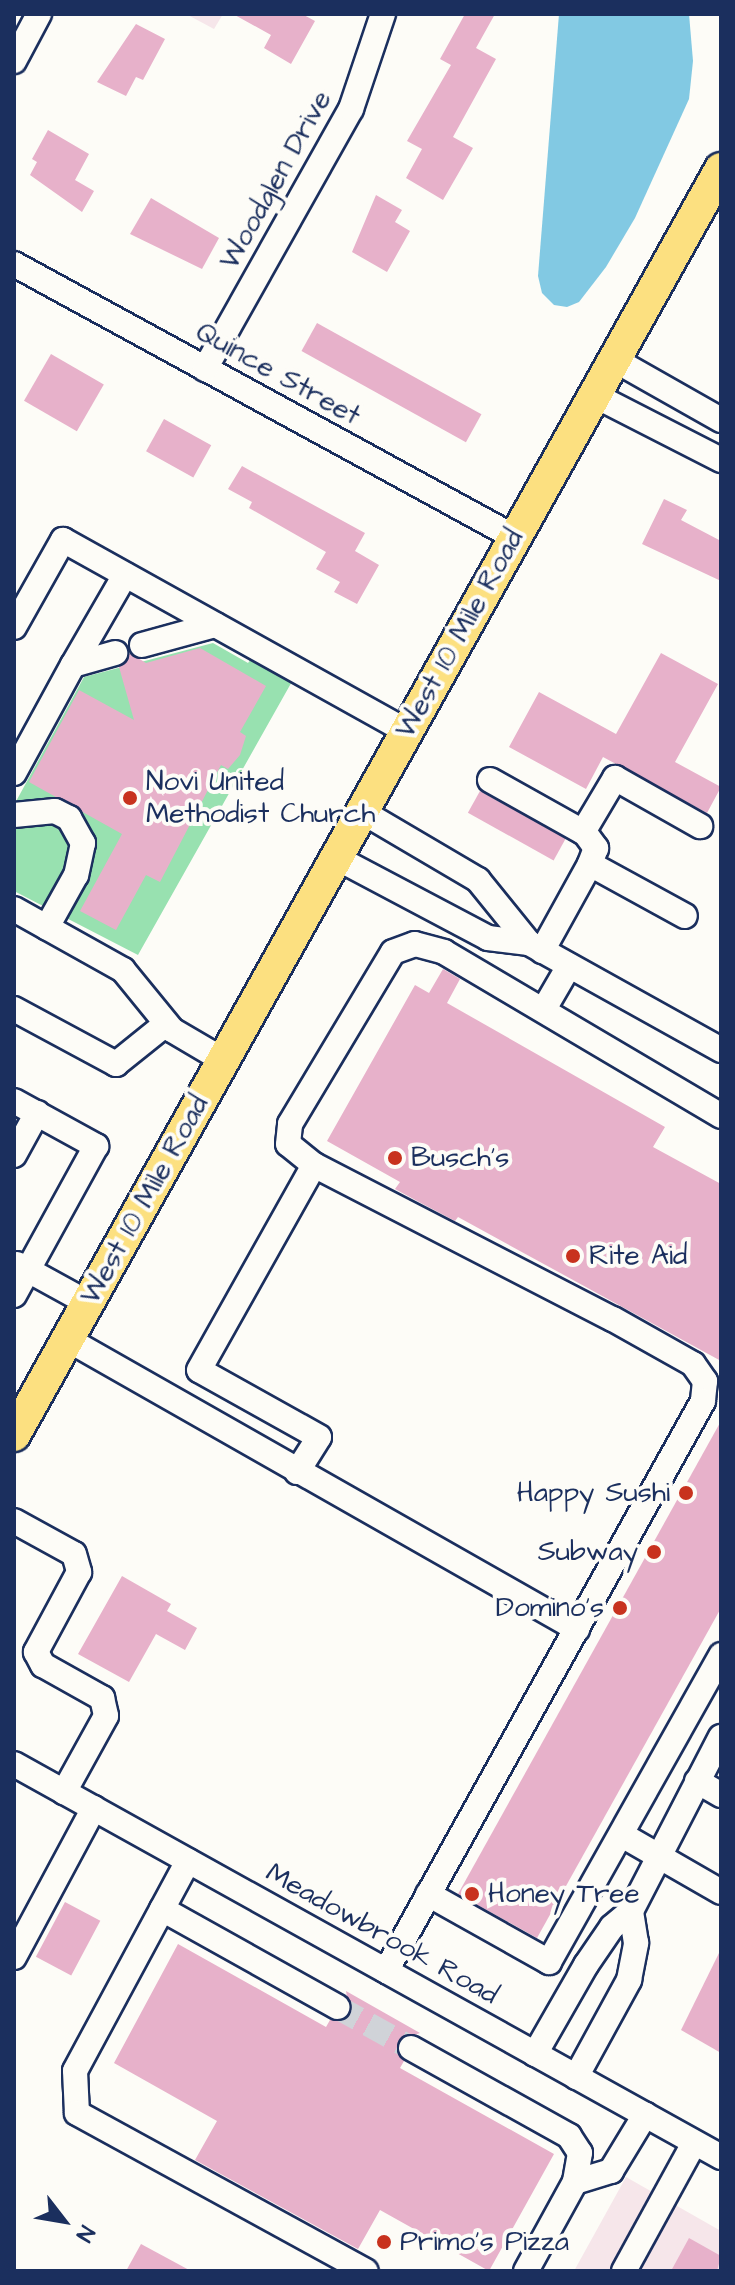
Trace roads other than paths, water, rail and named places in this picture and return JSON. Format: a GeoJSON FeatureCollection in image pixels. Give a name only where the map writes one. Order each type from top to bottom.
{"type":"FeatureCollection","features":[{"type":"Feature","properties":{"kind":"main road","name":"West 10 Mile Road"},"geometry":{"type":"LineString","coordinates":[[14,1435],[721,169]]}},
{"type":"Feature","properties":{"kind":"street"},"geometry":{"type":"LineString","coordinates":[[14,61],[39,14]]}},
{"type":"Feature","properties":{"kind":"street","name":"Woodglen Drive"},"geometry":{"type":"LineString","coordinates":[[205,369],[351,109],[383,14]]}},
{"type":"Feature","properties":{"kind":"street","name":"Quince Street"},"geometry":{"type":"LineString","coordinates":[[14,264],[514,537]]}},
{"type":"Feature","properties":{"kind":"street"},"geometry":{"type":"LineString","coordinates":[[615,360],[721,420]]}},
{"type":"Feature","properties":{"kind":"street"},"geometry":{"type":"LineString","coordinates":[[594,395],[721,460]]}},
{"type":"Feature","properties":{"kind":"street"},"geometry":{"type":"LineString","coordinates":[[14,627],[63,540],[405,730]]}},
{"type":"Feature","properties":{"kind":"street"},"geometry":{"type":"LineString","coordinates":[[14,773],[125,575]]}},
{"type":"Feature","properties":{"kind":"street"},"geometry":{"type":"LineString","coordinates":[[142,645],[215,625]]}},
{"type":"Feature","properties":{"kind":"street"},"geometry":{"type":"LineString","coordinates":[[73,665],[115,653]]}},
{"type":"Feature","properties":{"kind":"street"},"geometry":{"type":"LineString","coordinates":[[583,832],[615,778],[700,826]]}},
{"type":"Feature","properties":{"kind":"street"},"geometry":{"type":"LineString","coordinates":[[490,780],[583,832],[596,848],[590,864],[535,947]]}},
{"type":"Feature","properties":{"kind":"street"},"geometry":{"type":"LineString","coordinates":[[14,815],[55,811],[69,818],[83,843],[76,875],[47,927]]}},
{"type":"Feature","properties":{"kind":"street"},"geometry":{"type":"LineString","coordinates":[[361,811],[478,880],[535,947]]}},
{"type":"Feature","properties":{"kind":"street"},"geometry":{"type":"LineString","coordinates":[[335,857],[488,938],[535,947],[721,1050]]}},
{"type":"Feature","properties":{"kind":"street"},"geometry":{"type":"LineString","coordinates":[[590,864],[685,916]]}},
{"type":"Feature","properties":{"kind":"street"},"geometry":{"type":"LineString","coordinates":[[14,909],[123,970],[166,1024],[223,1060]]}},
{"type":"Feature","properties":{"kind":"street"},"geometry":{"type":"LineString","coordinates":[[386,1971],[703,1401],[705,1381],[693,1364],[613,1319],[314,1165],[288,1144],[290,1124],[393,952],[415,944],[444,952],[721,1116]]}},
{"type":"Feature","properties":{"kind":"street"},"geometry":{"type":"LineString","coordinates":[[544,1009],[569,966]]}},
{"type":"Feature","properties":{"kind":"street"},"geometry":{"type":"LineString","coordinates":[[14,1009],[116,1064],[166,1024]]}},
{"type":"Feature","properties":{"kind":"street"},"geometry":{"type":"LineString","coordinates":[[14,1101],[96,1146],[21,1266],[14,1295]]}},
{"type":"Feature","properties":{"kind":"street"},"geometry":{"type":"LineString","coordinates":[[14,1155],[37,1113]]}},
{"type":"Feature","properties":{"kind":"street"},"geometry":{"type":"LineString","coordinates":[[297,1472],[319,1437],[199,1370],[314,1165]]}},
{"type":"Feature","properties":{"kind":"street"},"geometry":{"type":"LineString","coordinates":[[21,1266],[88,1303]]}},
{"type":"Feature","properties":{"kind":"street"},"geometry":{"type":"LineString","coordinates":[[67,1339],[577,1629]]}},
{"type":"Feature","properties":{"kind":"street"},"geometry":{"type":"LineString","coordinates":[[14,1521],[74,1554],[79,1572],[36,1652],[43,1665],[102,1698],[106,1716],[64,1792]]}},
{"type":"Feature","properties":{"kind":"street"},"geometry":{"type":"LineString","coordinates":[[428,1894],[549,1962],[721,1655]]}},
{"type":"Feature","properties":{"kind":"street"},"geometry":{"type":"LineString","coordinates":[[535,2054],[586,1965],[612,1927],[631,1911],[721,1737]]}},
{"type":"Feature","properties":{"kind":"street","name":"Meadowbrook Road"},"geometry":{"type":"LineString","coordinates":[[14,1764],[721,2157]]}},
{"type":"Feature","properties":{"kind":"street"},"geometry":{"type":"LineString","coordinates":[[697,1781],[721,1795]]}},
{"type":"Feature","properties":{"kind":"street"},"geometry":{"type":"LineString","coordinates":[[14,1957],[94,1808]]}},
{"type":"Feature","properties":{"kind":"street"},"geometry":{"type":"LineString","coordinates":[[622,1835],[721,1892]]}},
{"type":"Feature","properties":{"kind":"street"},"geometry":{"type":"LineString","coordinates":[[188,1861],[75,2071],[77,2113],[366,2271]]}},
{"type":"Feature","properties":{"kind":"street"},"geometry":{"type":"LineString","coordinates":[[162,1909],[337,2007]]}},
{"type":"Feature","properties":{"kind":"street"},"geometry":{"type":"LineString","coordinates":[[576,2077],[629,1980],[636,1943],[631,1911]]}},
{"type":"Feature","properties":{"kind":"street"},"geometry":{"type":"LineString","coordinates":[[411,2048],[569,2136],[580,2153],[575,2182],[526,2271]]}},
{"type":"Feature","properties":{"kind":"street"},"geometry":{"type":"LineString","coordinates":[[575,2182],[611,2171],[645,2115]]}},
{"type":"Feature","properties":{"kind":"street"},"geometry":{"type":"LineString","coordinates":[[624,2271],[694,2143]]}},
{"type":"Feature","properties":{"kind":"water"},"geometry":{"type":"Polygon","coordinates":[[[559,14],[689,14],[693,61],[689,99],[635,218],[606,267],[579,302],[567,307],[554,305],[542,293],[538,276],[559,14]]]}},
{"type":"Feature","properties":{"kind":"tunnel"},"geometry":{"type":"LineString","coordinates":[[337,2007],[411,2048]]}},
{"type":"Feature","properties":{"kind":"place","name":"Novi United Methodist Church"},"geometry":{"type":"Point","coordinates":[130,798]}},
{"type":"Feature","properties":{"kind":"place","name":"Busch's"},"geometry":{"type":"Point","coordinates":[395,1158]}},
{"type":"Feature","properties":{"kind":"place","name":"Rite Aid"},"geometry":{"type":"Point","coordinates":[573,1256]}},
{"type":"Feature","properties":{"kind":"place","name":"Happy Sushi"},"geometry":{"type":"Point","coordinates":[686,1493]}},
{"type":"Feature","properties":{"kind":"place","name":"Subway"},"geometry":{"type":"Point","coordinates":[654,1552]}},
{"type":"Feature","properties":{"kind":"place","name":"Domino's"},"geometry":{"type":"Point","coordinates":[620,1608]}},
{"type":"Feature","properties":{"kind":"place","name":"Honey Tree"},"geometry":{"type":"Point","coordinates":[472,1894]}},
{"type":"Feature","properties":{"kind":"place","name":"Primo's Pizza"},"geometry":{"type":"Point","coordinates":[384,2242]}}]}
